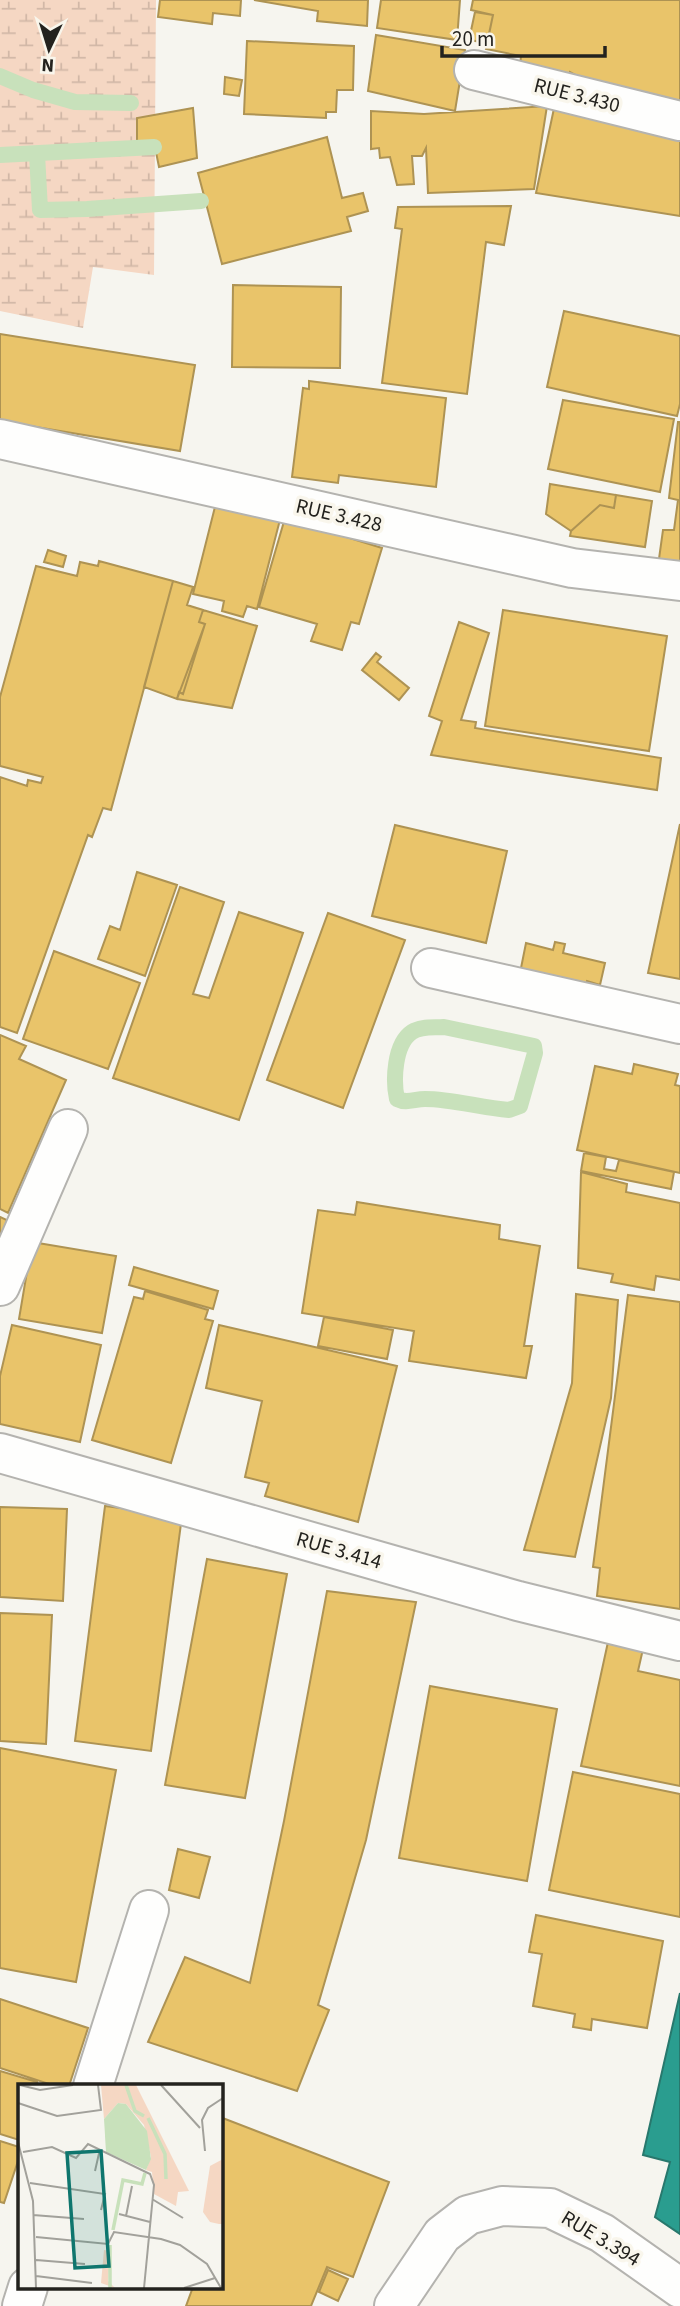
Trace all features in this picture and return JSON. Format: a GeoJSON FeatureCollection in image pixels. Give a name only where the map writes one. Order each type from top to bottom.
{"type":"FeatureCollection","features":[{"type":"Feature","properties":{"kind":"street","name":"RUE 3.430"},"geometry":{"type":"LineString","coordinates":[[474,69],[680,121]]}},
{"type":"Feature","properties":{"kind":"street","name":"RUE 3.428"},"geometry":{"type":"LineString","coordinates":[[0,439],[572,568],[680,581]]}},
{"type":"Feature","properties":{"kind":"street"},"geometry":{"type":"LineString","coordinates":[[431,968],[680,1024]]}},
{"type":"Feature","properties":{"kind":"street"},"geometry":{"type":"LineString","coordinates":[[0,1286],[68,1129]]}},
{"type":"Feature","properties":{"kind":"street","name":"RUE 3.414"},"geometry":{"type":"LineString","coordinates":[[0,1453],[518,1601],[680,1641]]}},
{"type":"Feature","properties":{"kind":"street"},"geometry":{"type":"LineString","coordinates":[[93,2084],[149,1910]]}},
{"type":"Feature","properties":{"kind":"street","name":"RUE 3.394"},"geometry":{"type":"LineString","coordinates":[[394,2306],[442,2235],[468,2215],[502,2206],[550,2208],[602,2233],[680,2288]]}},
{"type":"Feature","properties":{"kind":"street"},"geometry":{"type":"LineString","coordinates":[[22,2306],[28,2288]]}},
{"type":"Feature","properties":{"kind":"green space"},"geometry":{"type":"Polygon","coordinates":[[[0,0],[156,0],[154,275],[93,267],[83,328],[0,311],[0,0]]]}},
{"type":"Feature","properties":{"kind":"building: Logements"},"geometry":{"type":"Polygon","coordinates":[[[160,0],[241,0],[240,16],[213,13],[212,24],[158,17],[160,0]]]}},
{"type":"Feature","properties":{"kind":"building: Logements"},"geometry":{"type":"Polygon","coordinates":[[[254,0],[368,0],[367,26],[317,21],[318,11],[254,0]]]}},
{"type":"Feature","properties":{"kind":"building: Logements"},"geometry":{"type":"Polygon","coordinates":[[[381,0],[460,0],[457,40],[377,28],[381,0]]]}},
{"type":"Feature","properties":{"kind":"building: Logements"},"geometry":{"type":"Polygon","coordinates":[[[473,0],[680,0],[680,106],[592,84],[570,72],[569,78],[520,66],[521,56],[486,49],[493,15],[471,10],[473,0]]]}},
{"type":"Feature","properties":{"kind":"building: Logements"},"geometry":{"type":"Polygon","coordinates":[[[475,12],[493,15],[487,43],[469,40],[475,12]]]}},
{"type":"Feature","properties":{"kind":"building: Logements"},"geometry":{"type":"Polygon","coordinates":[[[376,35],[465,50],[455,111],[368,91],[376,35]]]}},
{"type":"Feature","properties":{"kind":"building: Logements"},"geometry":{"type":"Polygon","coordinates":[[[247,41],[354,46],[353,90],[337,90],[336,112],[326,112],[326,118],[244,114],[247,41]]]}},
{"type":"Feature","properties":{"kind":"building: Logements"},"geometry":{"type":"Polygon","coordinates":[[[225,77],[242,80],[239,96],[224,94],[225,77]]]}},
{"type":"Feature","properties":{"kind":"building: Logements"},"geometry":{"type":"Polygon","coordinates":[[[556,99],[680,129],[680,216],[536,193],[556,99]]]}},
{"type":"Feature","properties":{"kind":"building: Logements"},"geometry":{"type":"Polygon","coordinates":[[[547,106],[534,189],[428,193],[426,148],[422,156],[412,156],[414,184],[397,185],[390,157],[380,158],[379,148],[371,149],[371,111],[424,114],[547,106]]]}},
{"type":"Feature","properties":{"kind":"building: Logements"},"geometry":{"type":"Polygon","coordinates":[[[193,108],[197,158],[159,167],[154,142],[137,144],[137,118],[193,108]]]}},
{"type":"Feature","properties":{"kind":"building: Logements"},"geometry":{"type":"Polygon","coordinates":[[[327,137],[342,198],[363,193],[368,211],[347,217],[351,231],[222,264],[198,173],[327,137]]]}},
{"type":"Feature","properties":{"kind":"building: Logements"},"geometry":{"type":"Polygon","coordinates":[[[511,206],[504,245],[486,242],[467,394],[382,383],[402,229],[395,228],[398,207],[511,206]]]}},
{"type":"Feature","properties":{"kind":"building: Logements"},"geometry":{"type":"Polygon","coordinates":[[[233,285],[341,287],[340,368],[232,367],[233,285]]]}},
{"type":"Feature","properties":{"kind":"building: Logements"},"geometry":{"type":"Polygon","coordinates":[[[564,311],[680,336],[680,404],[677,416],[547,387],[564,311]]]}},
{"type":"Feature","properties":{"kind":"building: Logements"},"geometry":{"type":"Polygon","coordinates":[[[0,334],[195,365],[180,451],[0,421],[0,334]]]}},
{"type":"Feature","properties":{"kind":"building: Logements"},"geometry":{"type":"Polygon","coordinates":[[[309,381],[446,398],[436,487],[339,475],[338,483],[292,477],[303,388],[309,389],[309,381]]]}},
{"type":"Feature","properties":{"kind":"building: Logements"},"geometry":{"type":"Polygon","coordinates":[[[563,400],[674,419],[660,492],[548,469],[563,400]]]}},
{"type":"Feature","properties":{"kind":"building: Logements"},"geometry":{"type":"Polygon","coordinates":[[[678,422],[680,569],[658,566],[663,530],[674,530],[678,500],[669,498],[678,422]]]}},
{"type":"Feature","properties":{"kind":"building: Logements"},"geometry":{"type":"Polygon","coordinates":[[[550,484],[616,495],[614,508],[600,505],[571,531],[546,514],[550,484]]]}},
{"type":"Feature","properties":{"kind":"building: Logements"},"geometry":{"type":"Polygon","coordinates":[[[219,491],[283,508],[257,609],[247,606],[243,617],[222,611],[224,601],[193,594],[219,491]]]}},
{"type":"Feature","properties":{"kind":"building: Logements"},"geometry":{"type":"Polygon","coordinates":[[[616,495],[652,501],[645,547],[570,536],[571,531],[600,505],[614,508],[616,495]]]}},
{"type":"Feature","properties":{"kind":"building: Logements"},"geometry":{"type":"Polygon","coordinates":[[[285,518],[382,548],[359,624],[351,622],[342,650],[311,641],[317,624],[259,607],[285,518]]]}},
{"type":"Feature","properties":{"kind":"building: Logements"},"geometry":{"type":"Polygon","coordinates":[[[48,550],[66,556],[63,567],[44,562],[48,550]]]}},
{"type":"Feature","properties":{"kind":"building: Logements"},"geometry":{"type":"Polygon","coordinates":[[[99,561],[173,581],[111,810],[103,808],[92,837],[88,835],[17,1033],[0,1027],[0,777],[27,786],[28,780],[41,783],[43,777],[0,766],[0,697],[36,566],[77,576],[80,562],[98,566],[99,561]]]}},
{"type":"Feature","properties":{"kind":"building: Logements"},"geometry":{"type":"Polygon","coordinates":[[[173,581],[193,587],[187,605],[203,610],[199,622],[205,624],[183,694],[179,692],[177,699],[144,687],[173,581]]]}},
{"type":"Feature","properties":{"kind":"building: Logements"},"geometry":{"type":"Polygon","coordinates":[[[203,610],[257,626],[232,708],[177,699],[205,624],[199,622],[203,610]]]}},
{"type":"Feature","properties":{"kind":"building: Logements"},"geometry":{"type":"Polygon","coordinates":[[[503,610],[667,636],[649,751],[485,726],[503,610]]]}},
{"type":"Feature","properties":{"kind":"building: Logements"},"geometry":{"type":"Polygon","coordinates":[[[459,622],[489,633],[461,720],[476,722],[475,728],[661,758],[657,790],[431,755],[442,721],[429,716],[459,622]]]}},
{"type":"Feature","properties":{"kind":"building: Logements"},"geometry":{"type":"Polygon","coordinates":[[[376,653],[381,657],[377,662],[409,688],[399,700],[362,670],[376,653]]]}},
{"type":"Feature","properties":{"kind":"building: Logements"},"geometry":{"type":"Polygon","coordinates":[[[680,824],[680,979],[648,973],[680,824]]]}},
{"type":"Feature","properties":{"kind":"building: Logements"},"geometry":{"type":"Polygon","coordinates":[[[395,825],[507,851],[486,943],[372,916],[395,825]]]}},
{"type":"Feature","properties":{"kind":"building: Logements"},"geometry":{"type":"Polygon","coordinates":[[[137,872],[177,885],[145,976],[98,959],[110,926],[120,930],[137,872]]]}},
{"type":"Feature","properties":{"kind":"building: Logements"},"geometry":{"type":"Polygon","coordinates":[[[180,887],[224,902],[193,994],[209,998],[239,912],[303,933],[239,1120],[113,1078],[180,887]]]}},
{"type":"Feature","properties":{"kind":"building: Logements"},"geometry":{"type":"Polygon","coordinates":[[[328,913],[405,940],[343,1108],[267,1080],[328,913]]]}},
{"type":"Feature","properties":{"kind":"building: Logements"},"geometry":{"type":"Polygon","coordinates":[[[555,942],[565,944],[563,953],[605,963],[600,985],[587,981],[584,994],[519,978],[526,943],[553,950],[555,942]]]}},
{"type":"Feature","properties":{"kind":"building: Logements"},"geometry":{"type":"Polygon","coordinates":[[[54,951],[140,983],[108,1069],[23,1039],[54,951]]]}},
{"type":"Feature","properties":{"kind":"building: Logements"},"geometry":{"type":"Polygon","coordinates":[[[0,1035],[26,1046],[19,1059],[66,1080],[8,1213],[0,1209],[0,1035]]]}},
{"type":"Feature","properties":{"kind":"building: Logements"},"geometry":{"type":"Polygon","coordinates":[[[634,1064],[678,1074],[675,1085],[680,1086],[680,1173],[577,1150],[595,1066],[632,1074],[634,1064]]]}},
{"type":"Feature","properties":{"kind":"building: Logements"},"geometry":{"type":"Polygon","coordinates":[[[584,1153],[606,1157],[604,1169],[616,1171],[619,1160],[674,1172],[671,1189],[581,1171],[584,1153]]]}},
{"type":"Feature","properties":{"kind":"building: Logements"},"geometry":{"type":"Polygon","coordinates":[[[581,1172],[627,1184],[626,1192],[680,1203],[680,1280],[656,1276],[654,1290],[611,1282],[613,1274],[578,1268],[581,1172]]]}},
{"type":"Feature","properties":{"kind":"building: Logements"},"geometry":{"type":"Polygon","coordinates":[[[357,1202],[500,1225],[499,1239],[540,1246],[524,1346],[532,1346],[526,1378],[409,1361],[414,1331],[302,1313],[318,1210],[355,1215],[357,1202]]]}},
{"type":"Feature","properties":{"kind":"building: Logements"},"geometry":{"type":"Polygon","coordinates":[[[0,1217],[13,1223],[0,1255],[0,1217]]]}},
{"type":"Feature","properties":{"kind":"building: Logements"},"geometry":{"type":"Polygon","coordinates":[[[32,1242],[116,1256],[102,1333],[19,1319],[32,1242]]]}},
{"type":"Feature","properties":{"kind":"building: Logements"},"geometry":{"type":"Polygon","coordinates":[[[134,1267],[218,1291],[213,1309],[129,1285],[134,1267]]]}},
{"type":"Feature","properties":{"kind":"building: Logements"},"geometry":{"type":"Polygon","coordinates":[[[145,1291],[208,1310],[205,1319],[213,1321],[171,1463],[92,1440],[134,1297],[143,1299],[145,1291]]]}},
{"type":"Feature","properties":{"kind":"building: Logements"},"geometry":{"type":"Polygon","coordinates":[[[576,1294],[618,1300],[611,1398],[575,1557],[524,1550],[572,1383],[576,1294]]]}},
{"type":"Feature","properties":{"kind":"building: Logements"},"geometry":{"type":"Polygon","coordinates":[[[628,1295],[680,1302],[680,1609],[597,1596],[600,1568],[593,1567],[628,1295]]]}},
{"type":"Feature","properties":{"kind":"building: Logements"},"geometry":{"type":"Polygon","coordinates":[[[324,1317],[393,1330],[387,1359],[318,1346],[324,1317]]]}},
{"type":"Feature","properties":{"kind":"building: Logements"},"geometry":{"type":"Polygon","coordinates":[[[12,1325],[101,1345],[80,1442],[0,1424],[0,1376],[12,1325]]]}},
{"type":"Feature","properties":{"kind":"building: Logements"},"geometry":{"type":"Polygon","coordinates":[[[219,1325],[397,1366],[358,1522],[265,1496],[269,1483],[245,1477],[262,1401],[206,1388],[219,1325]]]}},
{"type":"Feature","properties":{"kind":"building: Logements"},"geometry":{"type":"Polygon","coordinates":[[[105,1506],[182,1516],[151,1751],[75,1741],[105,1506]]]}},
{"type":"Feature","properties":{"kind":"building: Logements"},"geometry":{"type":"Polygon","coordinates":[[[0,1507],[67,1509],[63,1601],[0,1597],[0,1507]]]}},
{"type":"Feature","properties":{"kind":"building: Logements"},"geometry":{"type":"Polygon","coordinates":[[[207,1559],[287,1574],[245,1798],[165,1785],[207,1559]]]}},
{"type":"Feature","properties":{"kind":"building: Logements"},"geometry":{"type":"Polygon","coordinates":[[[327,1591],[416,1602],[366,1840],[318,2005],[329,2010],[297,2091],[148,2042],[185,1957],[250,1983],[284,1821],[327,1591]]]}},
{"type":"Feature","properties":{"kind":"building: Logements"},"geometry":{"type":"Polygon","coordinates":[[[0,1613],[52,1615],[46,1744],[0,1741],[0,1613]]]}},
{"type":"Feature","properties":{"kind":"building: Logements"},"geometry":{"type":"Polygon","coordinates":[[[608,1642],[643,1649],[638,1671],[680,1680],[680,1786],[581,1766],[608,1642]]]}},
{"type":"Feature","properties":{"kind":"building: Logements"},"geometry":{"type":"Polygon","coordinates":[[[430,1686],[557,1709],[527,1881],[399,1858],[430,1686]]]}},
{"type":"Feature","properties":{"kind":"building: Logements"},"geometry":{"type":"Polygon","coordinates":[[[0,1748],[116,1770],[76,1982],[0,1968],[0,1748]]]}},
{"type":"Feature","properties":{"kind":"building: Logements"},"geometry":{"type":"Polygon","coordinates":[[[573,1772],[680,1794],[680,1917],[549,1890],[573,1772]]]}},
{"type":"Feature","properties":{"kind":"building: Logements"},"geometry":{"type":"Polygon","coordinates":[[[178,1849],[210,1857],[199,1898],[169,1890],[178,1849]]]}},
{"type":"Feature","properties":{"kind":"building: Logements"},"geometry":{"type":"Polygon","coordinates":[[[536,1915],[663,1941],[647,2028],[592,2019],[591,2030],[573,2027],[575,2014],[533,2006],[542,1954],[529,1952],[536,1915]]]}},
{"type":"Feature","properties":{"kind":"building: Logements"},"geometry":{"type":"Polygon","coordinates":[[[0,1999],[88,2028],[70,2084],[49,2084],[0,2068],[0,1999]]]}},
{"type":"Feature","properties":{"kind":"building: Logements"},"geometry":{"type":"Polygon","coordinates":[[[0,2071],[37,2082],[18,2084],[18,2140],[0,2134],[0,2071]]]}},
{"type":"Feature","properties":{"kind":"building: Logements"},"geometry":{"type":"Polygon","coordinates":[[[222,2118],[389,2182],[353,2277],[327,2267],[311,2306],[186,2306],[193,2288],[222,2288],[222,2118]]]}},
{"type":"Feature","properties":{"kind":"building: Logements"},"geometry":{"type":"Polygon","coordinates":[[[0,2141],[18,2147],[18,2161],[4,2203],[0,2202],[0,2141]]]}},
{"type":"Feature","properties":{"kind":"building: Logements"},"geometry":{"type":"Polygon","coordinates":[[[328,2270],[348,2279],[338,2301],[319,2292],[328,2270]]]}},
{"type":"Feature","properties":{"kind":"building: Écoles"},"geometry":{"type":"Polygon","coordinates":[[[680,1993],[680,2234],[655,2217],[670,2162],[643,2155],[680,1993]]]}},
{"type":"Feature","properties":{"kind":"waterway"},"geometry":{"type":"LineString","coordinates":[[0,76],[33,90],[75,102],[131,103]]}},
{"type":"Feature","properties":{"kind":"waterway"},"geometry":{"type":"LineString","coordinates":[[0,155],[154,147]]}},
{"type":"Feature","properties":{"kind":"waterway"},"geometry":{"type":"LineString","coordinates":[[37,154],[40,210],[201,201]]}},
{"type":"Feature","properties":{"kind":"waterway"},"geometry":{"type":"LineString","coordinates":[[444,1027],[534,1046],[535,1053],[520,1106],[509,1110],[436,1099],[397,1099],[396,1063],[406,1038],[419,1029],[444,1027]]}}]}
